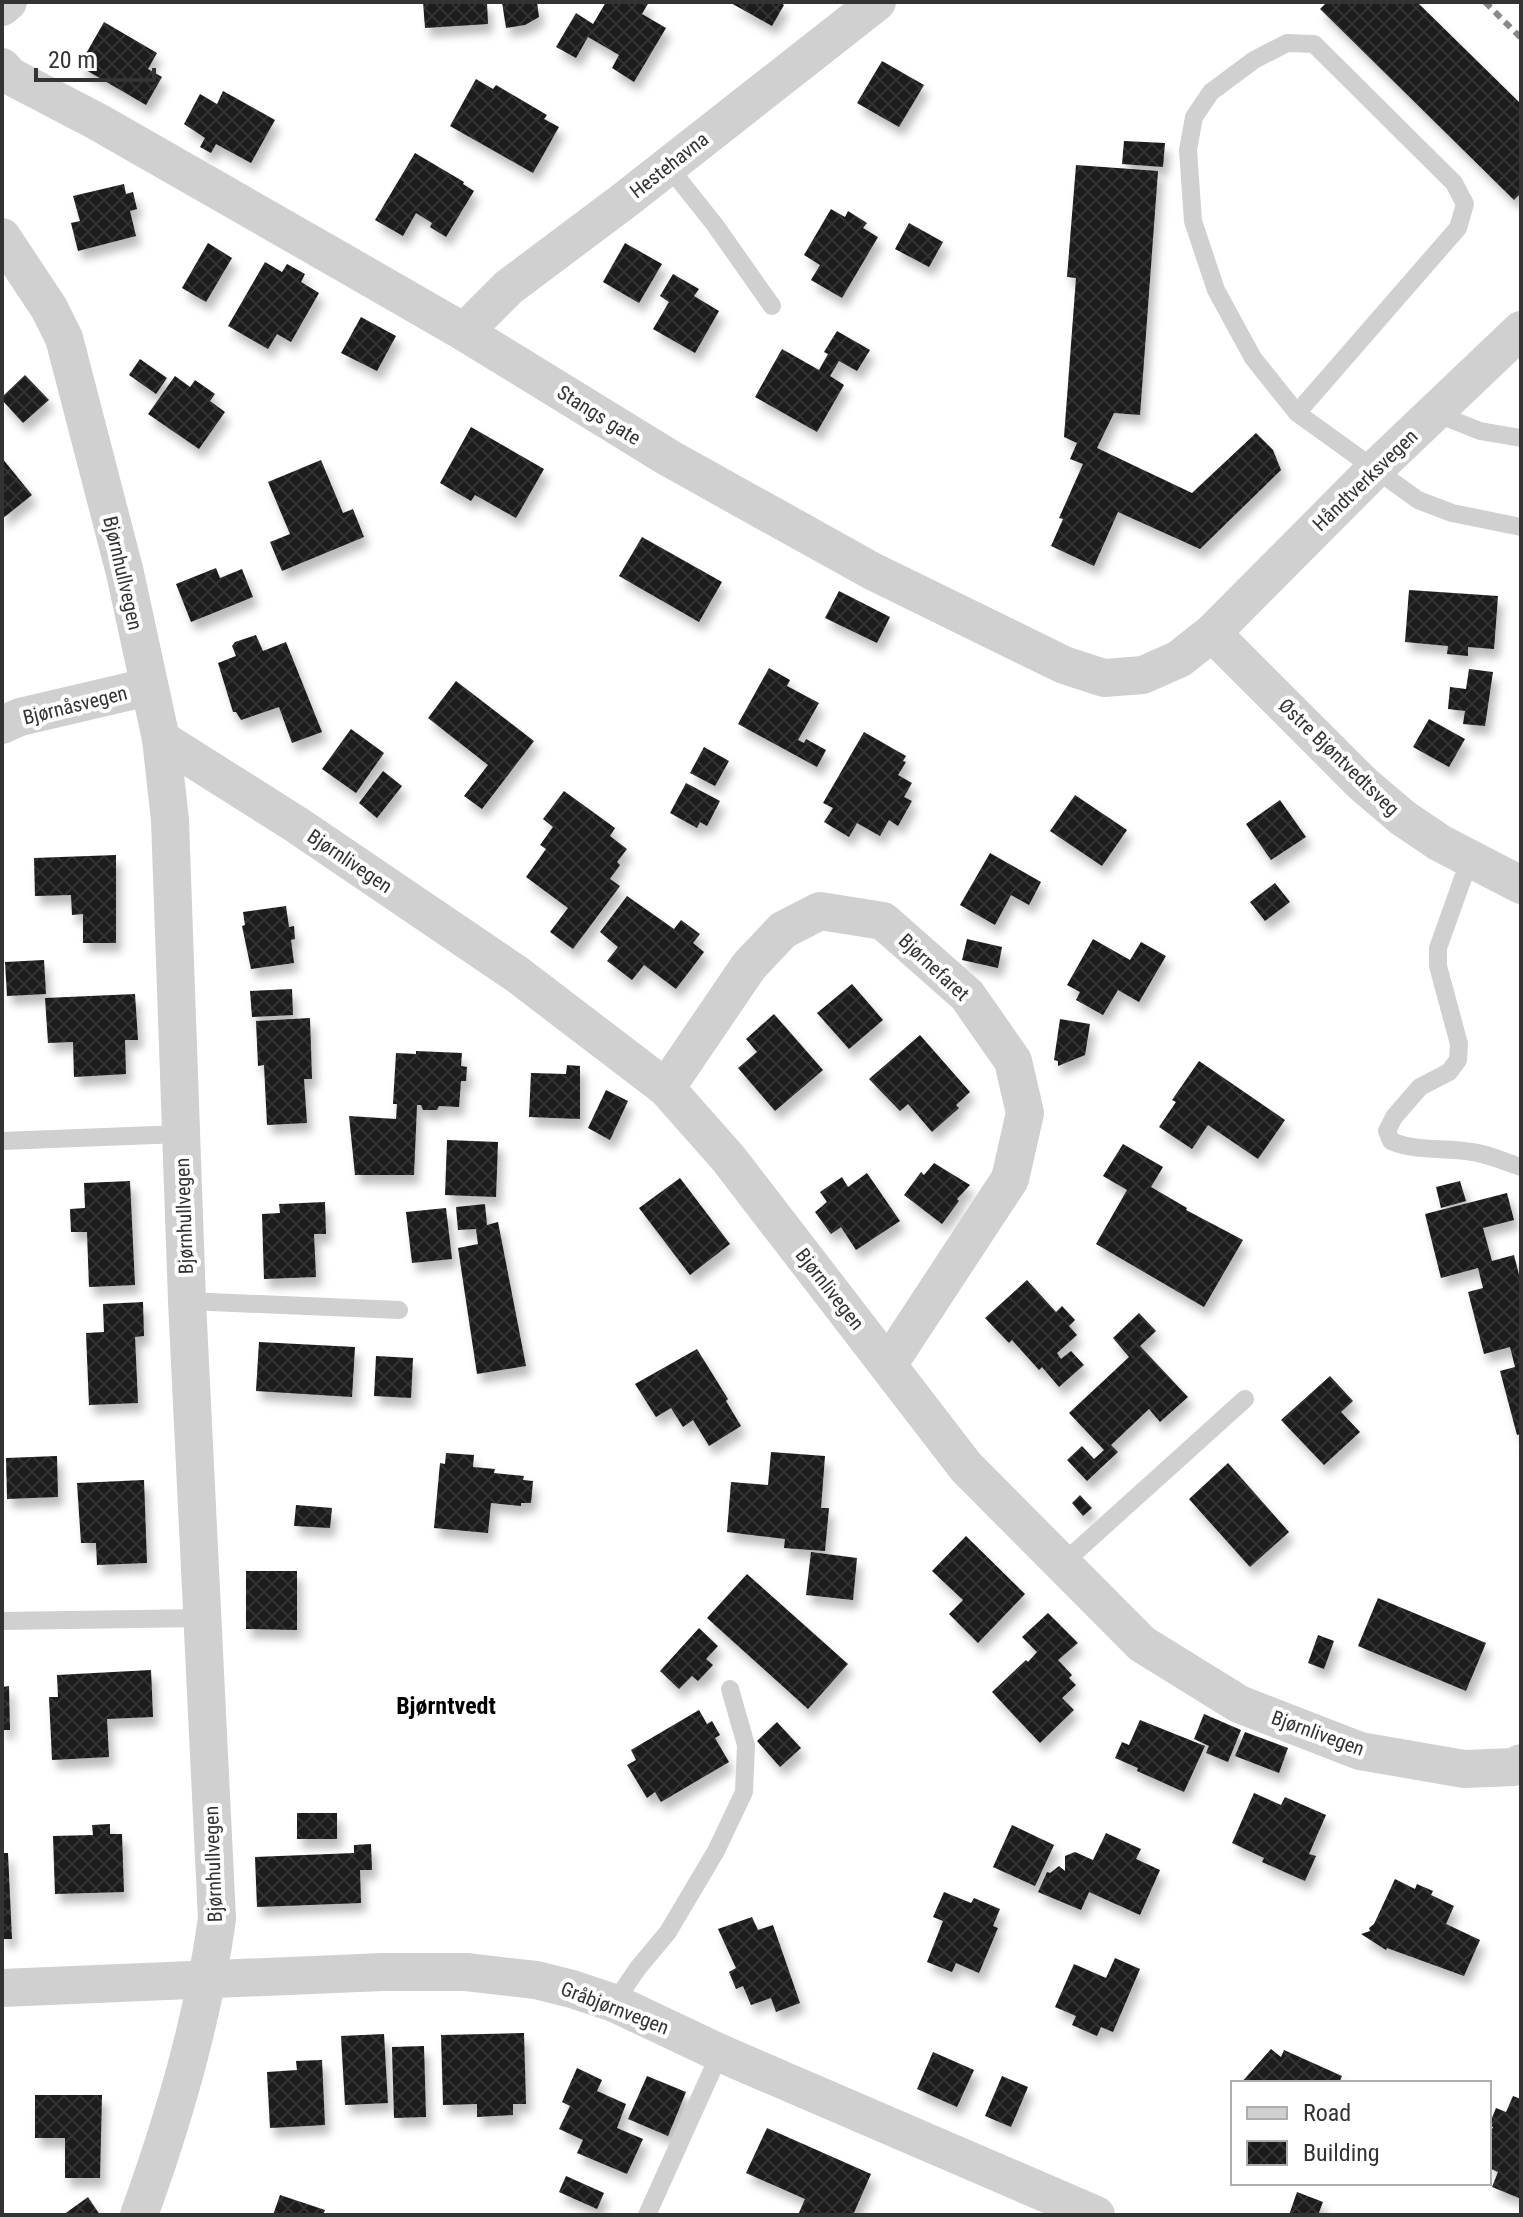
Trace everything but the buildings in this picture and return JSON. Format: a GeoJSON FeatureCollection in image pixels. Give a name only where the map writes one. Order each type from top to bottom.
{"type":"FeatureCollection","features":[{"type":"Feature","properties":{"kind":"street"},"geometry":{"type":"LineString","coordinates":[[2,7],[8,2]]}},
{"type":"Feature","properties":{"kind":"street","name":"Hestehavna"},"geometry":{"type":"LineString","coordinates":[[464,332],[509,287],[877,2]]}},
{"type":"Feature","properties":{"kind":"street","name":"Stangs gate"},"geometry":{"type":"LineString","coordinates":[[5,79],[98,122],[464,332],[669,458],[872,571],[1064,665],[1104,678],[1143,675],[1179,659],[1212,633]]}},
{"type":"Feature","properties":{"kind":"street","name":"Bjørnhullvegen"},"geometry":{"type":"LineString","coordinates":[[2,237],[49,308],[64,338],[125,573],[161,739],[170,820],[187,1301],[217,1919],[209,1978],[139,2215]]}},
{"type":"Feature","properties":{"kind":"street","name":"Håndtverksvegen"},"geometry":{"type":"LineString","coordinates":[[1212,633],[1374,470],[1521,330]]}},
{"type":"Feature","properties":{"kind":"street","name":"Østre Bjøntvedtsveg"},"geometry":{"type":"LineString","coordinates":[[1212,633],[1363,784],[1403,818],[1474,862],[1521,885]]}},
{"type":"Feature","properties":{"kind":"street","name":"Bjørnåsvegen"},"geometry":{"type":"LineString","coordinates":[[2,725],[20,717],[148,687]]}},
{"type":"Feature","properties":{"kind":"street","name":"Bjørnlivegen"},"geometry":{"type":"LineString","coordinates":[[161,739],[297,825],[518,975],[666,1088],[728,1158],[966,1467],[1142,1644],[1239,1704],[1360,1751],[1464,1769],[1519,1770]]}},
{"type":"Feature","properties":{"kind":"street","name":"Bjørnefaret"},"geometry":{"type":"LineString","coordinates":[[666,1088],[749,966],[783,930],[820,911],[883,921],[967,995],[1013,1061],[1025,1113],[1010,1179],[888,1365]]}},
{"type":"Feature","properties":{"kind":"street","name":"Gråbjørnvegen"},"geometry":{"type":"LineString","coordinates":[[2,1988],[383,1972],[501,1974],[572,1989],[614,2003],[720,2053],[1096,2215]]}},
{"type":"Feature","properties":{"kind":"lane"},"geometry":{"type":"LineString","coordinates":[[1297,413],[1458,228],[1465,204],[1454,183],[1314,44],[1287,43],[1254,60],[1211,92],[1194,117],[1188,150],[1193,221],[1216,290],[1253,358],[1297,413],[1418,500],[1452,513],[1521,527]]}},
{"type":"Feature","properties":{"kind":"lane"},"geometry":{"type":"LineString","coordinates":[[668,166],[715,225],[772,306]]}},
{"type":"Feature","properties":{"kind":"lane"},"geometry":{"type":"LineString","coordinates":[[1435,413],[1480,431],[1521,438]]}},
{"type":"Feature","properties":{"kind":"lane"},"geometry":{"type":"LineString","coordinates":[[1474,862],[1463,878],[1438,948],[1438,966],[1459,1044],[1458,1060],[1449,1072],[1420,1087],[1394,1117],[1387,1131],[1391,1141],[1407,1148],[1477,1152],[1521,1167]]}},
{"type":"Feature","properties":{"kind":"lane"},"geometry":{"type":"LineString","coordinates":[[2,1141],[180,1134]]}},
{"type":"Feature","properties":{"kind":"lane"},"geometry":{"type":"LineString","coordinates":[[187,1301],[399,1310]]}},
{"type":"Feature","properties":{"kind":"lane"},"geometry":{"type":"LineString","coordinates":[[1061,1565],[1245,1399]]}},
{"type":"Feature","properties":{"kind":"lane"},"geometry":{"type":"LineString","coordinates":[[2,1621],[203,1618]]}},
{"type":"Feature","properties":{"kind":"lane"},"geometry":{"type":"LineString","coordinates":[[614,2003],[668,1932],[716,1851],[744,1792],[746,1745],[730,1689]]}},
{"type":"Feature","properties":{"kind":"lane"},"geometry":{"type":"LineString","coordinates":[[647,2215],[720,2053]]}},
{"type":"Feature","properties":{"kind":"railway"},"geometry":{"type":"LineString","coordinates":[[1485,2],[1521,38]]}},
{"type":"Feature","properties":{"kind":"district","name":"Bjørntvedt"},"geometry":{"type":"Point","coordinates":[446,1706]}}]}
